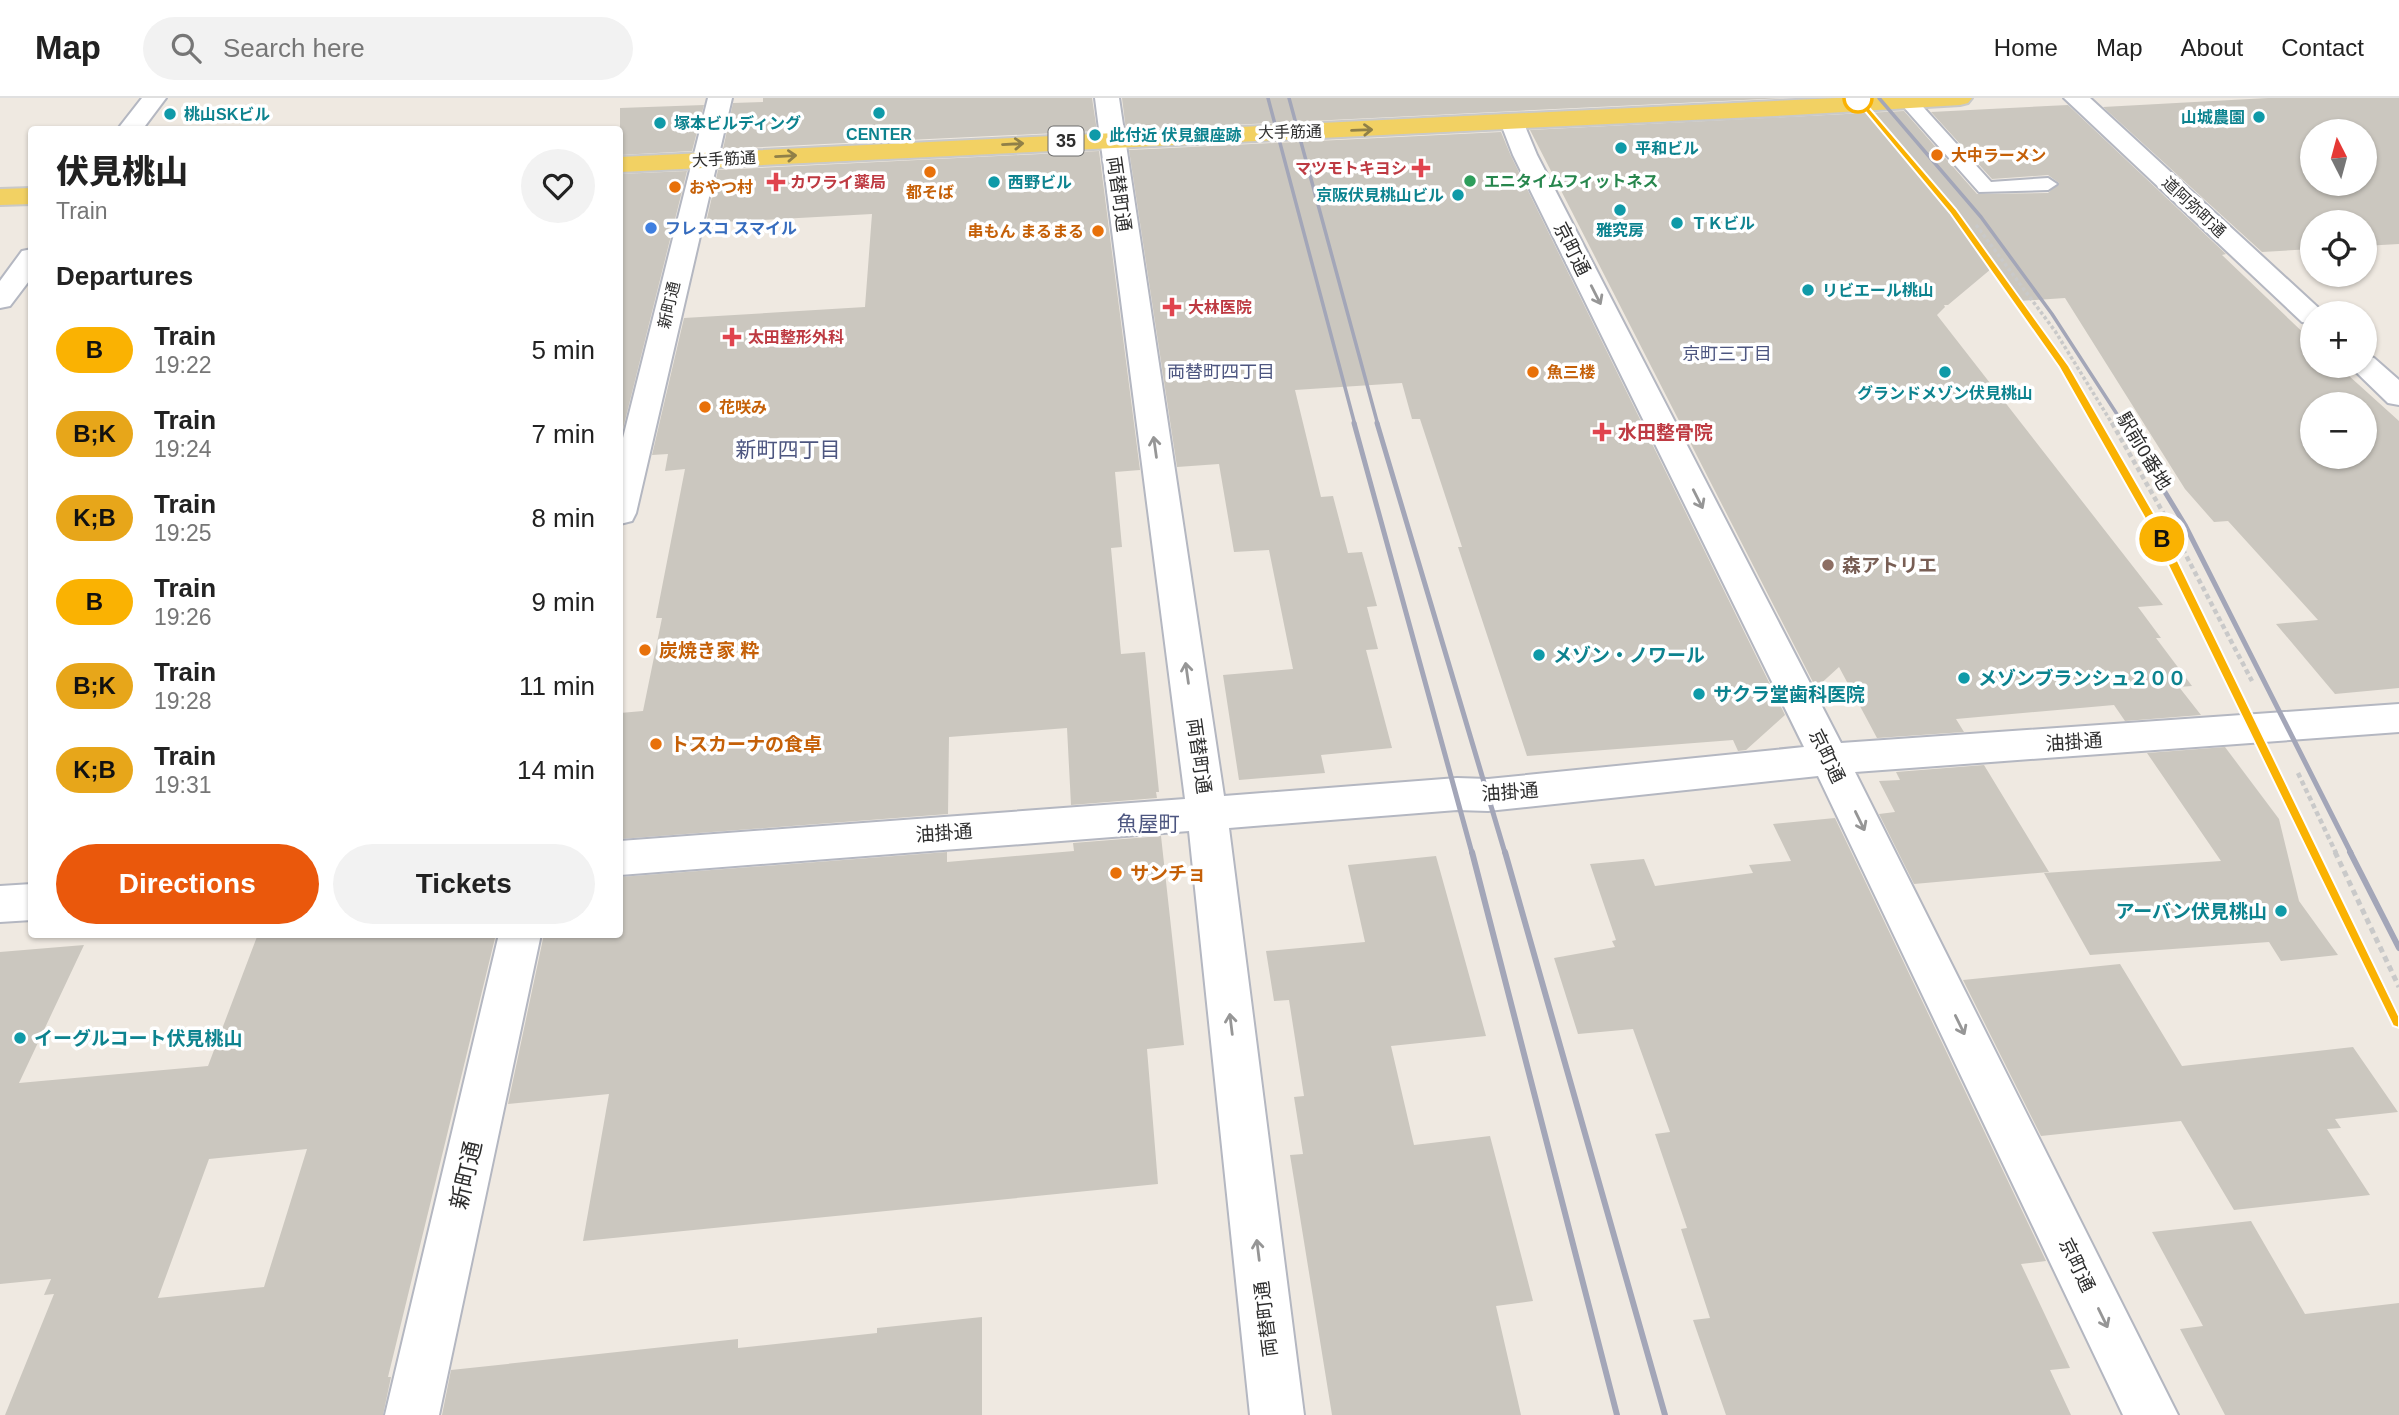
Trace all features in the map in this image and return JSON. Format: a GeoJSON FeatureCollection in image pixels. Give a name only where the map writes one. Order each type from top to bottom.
{"type":"FeatureCollection","features":[{"type":"Feature","properties":{"kind":"main road","name":"大手筋通"},"geometry":{"type":"LineString","coordinates":[[623,165],[1112,139],[1506,111],[1961,98]]}},
{"type":"Feature","properties":{"kind":"main road"},"geometry":{"type":"LineString","coordinates":[[0,197],[28,196]]}},
{"type":"Feature","properties":{"kind":"street"},"geometry":{"type":"LineString","coordinates":[[132,126],[154,98]]}},
{"type":"Feature","properties":{"kind":"street","name":"新町通"},"geometry":{"type":"LineString","coordinates":[[623,500],[720,98]]}},
{"type":"Feature","properties":{"kind":"street","name":"両替町通"},"geometry":{"type":"LineString","coordinates":[[1107,98],[1207,813],[1277,1415]]}},
{"type":"Feature","properties":{"kind":"street","name":"道阿弥町通"},"geometry":{"type":"LineString","coordinates":[[2076,98],[2300,305]]}},
{"type":"Feature","properties":{"kind":"street","name":"京町通"},"geometry":{"type":"LineString","coordinates":[[1506,111],[1525,155],[1830,760],[2151,1415]]}},
{"type":"Feature","properties":{"kind":"street"},"geometry":{"type":"LineString","coordinates":[[0,300],[28,262]]}},
{"type":"Feature","properties":{"kind":"street"},"geometry":{"type":"LineString","coordinates":[[2377,376],[2399,396]]}},
{"type":"Feature","properties":{"kind":"street","name":"油掛通"},"geometry":{"type":"LineString","coordinates":[[623,858],[1457,794],[1488,795],[1830,760],[2399,718]]}},
{"type":"Feature","properties":{"kind":"street"},"geometry":{"type":"LineString","coordinates":[[0,904],[28,902]]}},
{"type":"Feature","properties":{"kind":"street","name":"新町通"},"geometry":{"type":"LineString","coordinates":[[412,1415],[519,938]]}},
{"type":"Feature","properties":{"kind":"lane"},"geometry":{"type":"LineString","coordinates":[[1908,101],[1986,188],[2048,184]]}},
{"type":"Feature","properties":{"kind":"path","name":"駅前0番地"},"geometry":{"type":"LineString","coordinates":[[1973,220],[2042,312],[2172,524],[2277,728],[2399,987]]}},
{"type":"Feature","properties":{"kind":"building"},"geometry":{"type":"Polygon","coordinates":[[[763,98],[1092,98],[1097,131],[723,149],[733,103],[763,102],[763,98]]]}},
{"type":"Feature","properties":{"kind":"building"},"geometry":{"type":"Polygon","coordinates":[[[1122,98],[1783,98],[1126,130],[1122,98]]]}},
{"type":"Feature","properties":{"kind":"building"},"geometry":{"type":"Polygon","coordinates":[[[2268,98],[2399,98],[2399,244],[2377,245],[2377,210],[2300,210],[2300,250],[2262,252],[2103,107],[2268,98]]]}},
{"type":"Feature","properties":{"kind":"building","name":"塚本ビルディング"},"geometry":{"type":"Polygon","coordinates":[[[704,105],[692,151],[623,155],[620,108],[704,105]]]}},
{"type":"Feature","properties":{"kind":"building"},"geometry":{"type":"Polygon","coordinates":[[[2068,105],[2226,254],[2222,255],[2300,330],[2300,378],[2351,378],[2367,392],[2300,392],[2300,469],[2377,469],[2377,401],[2399,421],[2399,688],[2335,694],[2276,624],[2318,620],[2228,521],[2214,522],[2185,489],[2065,298],[2019,301],[1991,269],[1948,305],[1944,305],[1937,315],[2163,605],[2138,607],[2161,638],[2156,638],[2192,686],[2179,687],[2201,715],[2125,721],[2114,705],[1956,719],[1964,732],[1877,738],[1839,667],[1816,688],[1530,130],[1904,111],[1977,194],[2048,193],[2059,183],[2048,175],[1992,179],[1931,112],[2068,105]]]}},
{"type":"Feature","properties":{"kind":"building"},"geometry":{"type":"Polygon","coordinates":[[[1501,132],[1785,715],[1746,750],[1738,751],[1733,740],[1527,756],[1458,547],[1462,547],[1420,419],[1412,419],[1402,383],[1295,390],[1321,497],[1333,496],[1348,553],[1362,552],[1377,606],[1367,607],[1378,649],[1366,650],[1392,748],[1321,755],[1325,773],[1239,780],[1223,675],[1293,669],[1269,550],[1234,552],[1219,464],[1177,467],[1129,150],[1501,132]]]}},
{"type":"Feature","properties":{"kind":"building"},"geometry":{"type":"Polygon","coordinates":[[[1099,151],[1140,470],[1115,472],[1122,547],[1111,548],[1121,654],[1145,652],[1159,792],[1156,792],[1157,798],[1071,805],[1067,728],[949,737],[948,814],[623,839],[623,713],[643,711],[662,618],[656,618],[685,469],[665,471],[668,454],[652,455],[684,318],[865,307],[872,214],[706,223],[718,170],[1099,151]]]}},
{"type":"Feature","properties":{"kind":"building","name":"フレスコ スマイル"},"geometry":{"type":"Polygon","coordinates":[[[687,171],[623,429],[623,174],[687,171]]]}},
{"type":"Feature","properties":{"kind":"building"},"geometry":{"type":"Polygon","coordinates":[[[2225,747],[2279,819],[2299,901],[2338,955],[2281,961],[2269,942],[2090,955],[2044,873],[2221,861],[2147,753],[2225,747]]]}},
{"type":"Feature","properties":{"kind":"building"},"geometry":{"type":"Polygon","coordinates":[[[1984,765],[2049,872],[1914,884],[1879,814],[1895,812],[1879,781],[1900,780],[1896,772],[1984,765]]]}},
{"type":"Feature","properties":{"kind":"building"},"geometry":{"type":"Polygon","coordinates":[[[1835,818],[2046,1261],[2021,1264],[2070,1368],[2050,1370],[2071,1415],[1726,1415],[1693,1320],[1710,1318],[1681,1229],[1687,1228],[1655,1134],[1670,1132],[1633,1029],[1578,1034],[1554,958],[1615,947],[1612,941],[1616,940],[1590,864],[1644,859],[1655,886],[1753,873],[1749,865],[1791,861],[1773,824],[1835,818]]]}},
{"type":"Feature","properties":{"kind":"building"},"geometry":{"type":"Polygon","coordinates":[[[1161,836],[1184,1045],[1147,1049],[1158,1184],[583,1241],[609,1094],[508,1104],[543,938],[623,938],[623,877],[947,852],[947,862],[1074,851],[1073,843],[1161,836]]]}},
{"type":"Feature","properties":{"kind":"building"},"geometry":{"type":"Polygon","coordinates":[[[1436,856],[1486,1036],[1391,1046],[1414,1145],[1490,1136],[1533,1301],[1496,1306],[1521,1415],[1332,1415],[1290,1155],[1303,1154],[1294,1097],[1304,1096],[1289,1000],[1274,1001],[1266,951],[1365,942],[1348,865],[1436,856]]]}},
{"type":"Feature","properties":{"kind":"building"},"geometry":{"type":"Polygon","coordinates":[[[256,938],[495,938],[388,1377],[391,1377],[383,1415],[5,1415],[54,1294],[44,1295],[51,1279],[0,1284],[0,952],[84,945],[19,1083],[208,1066],[256,938]],[[307,1149],[209,1159],[158,1298],[264,1287],[307,1149]]]}},
{"type":"Feature","properties":{"kind":"building"},"geometry":{"type":"Polygon","coordinates":[[[2120,964],[2182,1066],[2353,1047],[2398,1112],[2335,1119],[2341,1128],[2327,1129],[2370,1195],[2234,1210],[2181,1121],[2041,1136],[1963,980],[2120,964]]]}},
{"type":"Feature","properties":{"kind":"building"},"geometry":{"type":"Polygon","coordinates":[[[2251,1221],[2305,1314],[2399,1303],[2399,1415],[2225,1415],[2180,1329],[2203,1326],[2152,1232],[2251,1221]]]}},
{"type":"Feature","properties":{"kind":"building"},"geometry":{"type":"Polygon","coordinates":[[[982,1317],[982,1415],[442,1415],[451,1370],[738,1339],[738,1348],[877,1333],[877,1328],[982,1317]]]}},
{"type":"Feature","properties":{"kind":"railway"},"geometry":{"type":"LineString","coordinates":[[1268,98],[1355,425]]}},
{"type":"Feature","properties":{"kind":"railway"},"geometry":{"type":"LineString","coordinates":[[1289,98],[1378,425]]}},
{"type":"Feature","properties":{"kind":"railway"},"geometry":{"type":"LineString","coordinates":[[1859,98],[2000,272],[2040,329],[2098,425]]}},
{"type":"Feature","properties":{"kind":"railway"},"geometry":{"type":"LineString","coordinates":[[1879,98],[1981,217],[2052,314],[2124,425]]}},
{"type":"Feature","properties":{"kind":"railway"},"geometry":{"type":"LineString","coordinates":[[1354,423],[1472,853]]}},
{"type":"Feature","properties":{"kind":"railway"},"geometry":{"type":"LineString","coordinates":[[1377,423],[1505,853]]}},
{"type":"Feature","properties":{"kind":"railway"},"geometry":{"type":"LineString","coordinates":[[2097,423],[2197,609],[2316,853]]}},
{"type":"Feature","properties":{"kind":"railway"},"geometry":{"type":"LineString","coordinates":[[2123,423],[2185,525],[2351,853]]}},
{"type":"Feature","properties":{"kind":"railway"},"geometry":{"type":"LineString","coordinates":[[1472,852],[1617,1415]]}},
{"type":"Feature","properties":{"kind":"railway"},"geometry":{"type":"LineString","coordinates":[[1505,852],[1665,1415]]}},
{"type":"Feature","properties":{"kind":"railway"},"geometry":{"type":"LineString","coordinates":[[2315,852],[2399,1021]]}},
{"type":"Feature","properties":{"kind":"railway"},"geometry":{"type":"LineString","coordinates":[[2350,852],[2399,948]]}},
{"type":"Feature","properties":{"kind":"train","name":"B"},"geometry":{"type":"LineString","coordinates":[[1858,98],[1953,211],[2064,366],[2153,522],[2399,1021]]}},
{"type":"Feature","properties":{"kind":"place","name":"CENTER"},"geometry":{"type":"Point","coordinates":[879,113]}},
{"type":"Feature","properties":{"kind":"place","name":"桃山SKビル"},"geometry":{"type":"Point","coordinates":[170,114]}},
{"type":"Feature","properties":{"kind":"place","name":"山城農園"},"geometry":{"type":"Point","coordinates":[2259,117]}},
{"type":"Feature","properties":{"kind":"place","name":"塚本ビルディング"},"geometry":{"type":"Point","coordinates":[660,123]}},
{"type":"Feature","properties":{"kind":"place","name":"此付近 伏見銀座跡"},"geometry":{"type":"Point","coordinates":[1095,135]}},
{"type":"Feature","properties":{"kind":"place","name":"平和ビル"},"geometry":{"type":"Point","coordinates":[1621,148]}},
{"type":"Feature","properties":{"kind":"place","name":"大中ラーメン"},"geometry":{"type":"Point","coordinates":[1937,155]}},
{"type":"Feature","properties":{"kind":"place","name":"マツモトキヨシ"},"geometry":{"type":"Point","coordinates":[1421,168]}},
{"type":"Feature","properties":{"kind":"place","name":"都そば"},"geometry":{"type":"Point","coordinates":[930,172]}},
{"type":"Feature","properties":{"kind":"place","name":"エニタイムフィットネス"},"geometry":{"type":"Point","coordinates":[1470,181]}},
{"type":"Feature","properties":{"kind":"place","name":"カワライ薬局"},"geometry":{"type":"Point","coordinates":[776,182]}},
{"type":"Feature","properties":{"kind":"place","name":"西野ビル"},"geometry":{"type":"Point","coordinates":[994,182]}},
{"type":"Feature","properties":{"kind":"place","name":"おやつ村"},"geometry":{"type":"Point","coordinates":[675,187]}},
{"type":"Feature","properties":{"kind":"place","name":"京阪伏見桃山ビル"},"geometry":{"type":"Point","coordinates":[1458,195]}},
{"type":"Feature","properties":{"kind":"place","name":"雅究房"},"geometry":{"type":"Point","coordinates":[1620,210]}},
{"type":"Feature","properties":{"kind":"place","name":"ＴＫビル"},"geometry":{"type":"Point","coordinates":[1677,223]}},
{"type":"Feature","properties":{"kind":"place","name":"フレスコ スマイル"},"geometry":{"type":"Point","coordinates":[651,228]}},
{"type":"Feature","properties":{"kind":"place","name":"串もん まるまる"},"geometry":{"type":"Point","coordinates":[1098,231]}},
{"type":"Feature","properties":{"kind":"place","name":"リビエール桃山"},"geometry":{"type":"Point","coordinates":[1808,290]}},
{"type":"Feature","properties":{"kind":"place","name":"大林医院"},"geometry":{"type":"Point","coordinates":[1172,307]}},
{"type":"Feature","properties":{"kind":"place","name":"太田整形外科"},"geometry":{"type":"Point","coordinates":[732,337]}},
{"type":"Feature","properties":{"kind":"place","name":"魚三楼"},"geometry":{"type":"Point","coordinates":[1533,372]}},
{"type":"Feature","properties":{"kind":"place","name":"グランドメゾン伏見桃山"},"geometry":{"type":"Point","coordinates":[1945,372]}},
{"type":"Feature","properties":{"kind":"place","name":"花咲み"},"geometry":{"type":"Point","coordinates":[705,407]}},
{"type":"Feature","properties":{"kind":"place","name":"水田整骨院"},"geometry":{"type":"Point","coordinates":[1602,432]}},
{"type":"Feature","properties":{"kind":"place","name":"森アトリエ"},"geometry":{"type":"Point","coordinates":[1828,565]}},
{"type":"Feature","properties":{"kind":"place","name":"炭焼き家 粋"},"geometry":{"type":"Point","coordinates":[645,650]}},
{"type":"Feature","properties":{"kind":"place","name":"メゾン・ノワール"},"geometry":{"type":"Point","coordinates":[1539,655]}},
{"type":"Feature","properties":{"kind":"place","name":"メゾンブランシュ２００"},"geometry":{"type":"Point","coordinates":[1964,678]}},
{"type":"Feature","properties":{"kind":"place","name":"サクラ堂歯科医院"},"geometry":{"type":"Point","coordinates":[1699,694]}},
{"type":"Feature","properties":{"kind":"place","name":"トスカーナの食卓"},"geometry":{"type":"Point","coordinates":[656,744]}},
{"type":"Feature","properties":{"kind":"place","name":"サンチョ"},"geometry":{"type":"Point","coordinates":[1116,873]}},
{"type":"Feature","properties":{"kind":"place","name":"アーバン伏見桃山"},"geometry":{"type":"Point","coordinates":[2281,911]}},
{"type":"Feature","properties":{"kind":"place","name":"イーグルコート伏見桃山"},"geometry":{"type":"Point","coordinates":[20,1038]}},
{"type":"Feature","properties":{"kind":"district","name":"京町三丁目"},"geometry":{"type":"Point","coordinates":[1727,354]}},
{"type":"Feature","properties":{"kind":"district","name":"両替町四丁目"},"geometry":{"type":"Point","coordinates":[1221,372]}},
{"type":"Feature","properties":{"kind":"district","name":"新町四丁目"},"geometry":{"type":"Point","coordinates":[788,449]}},
{"type":"Feature","properties":{"kind":"district","name":"魚屋町"},"geometry":{"type":"Point","coordinates":[1148,823]}}]}
